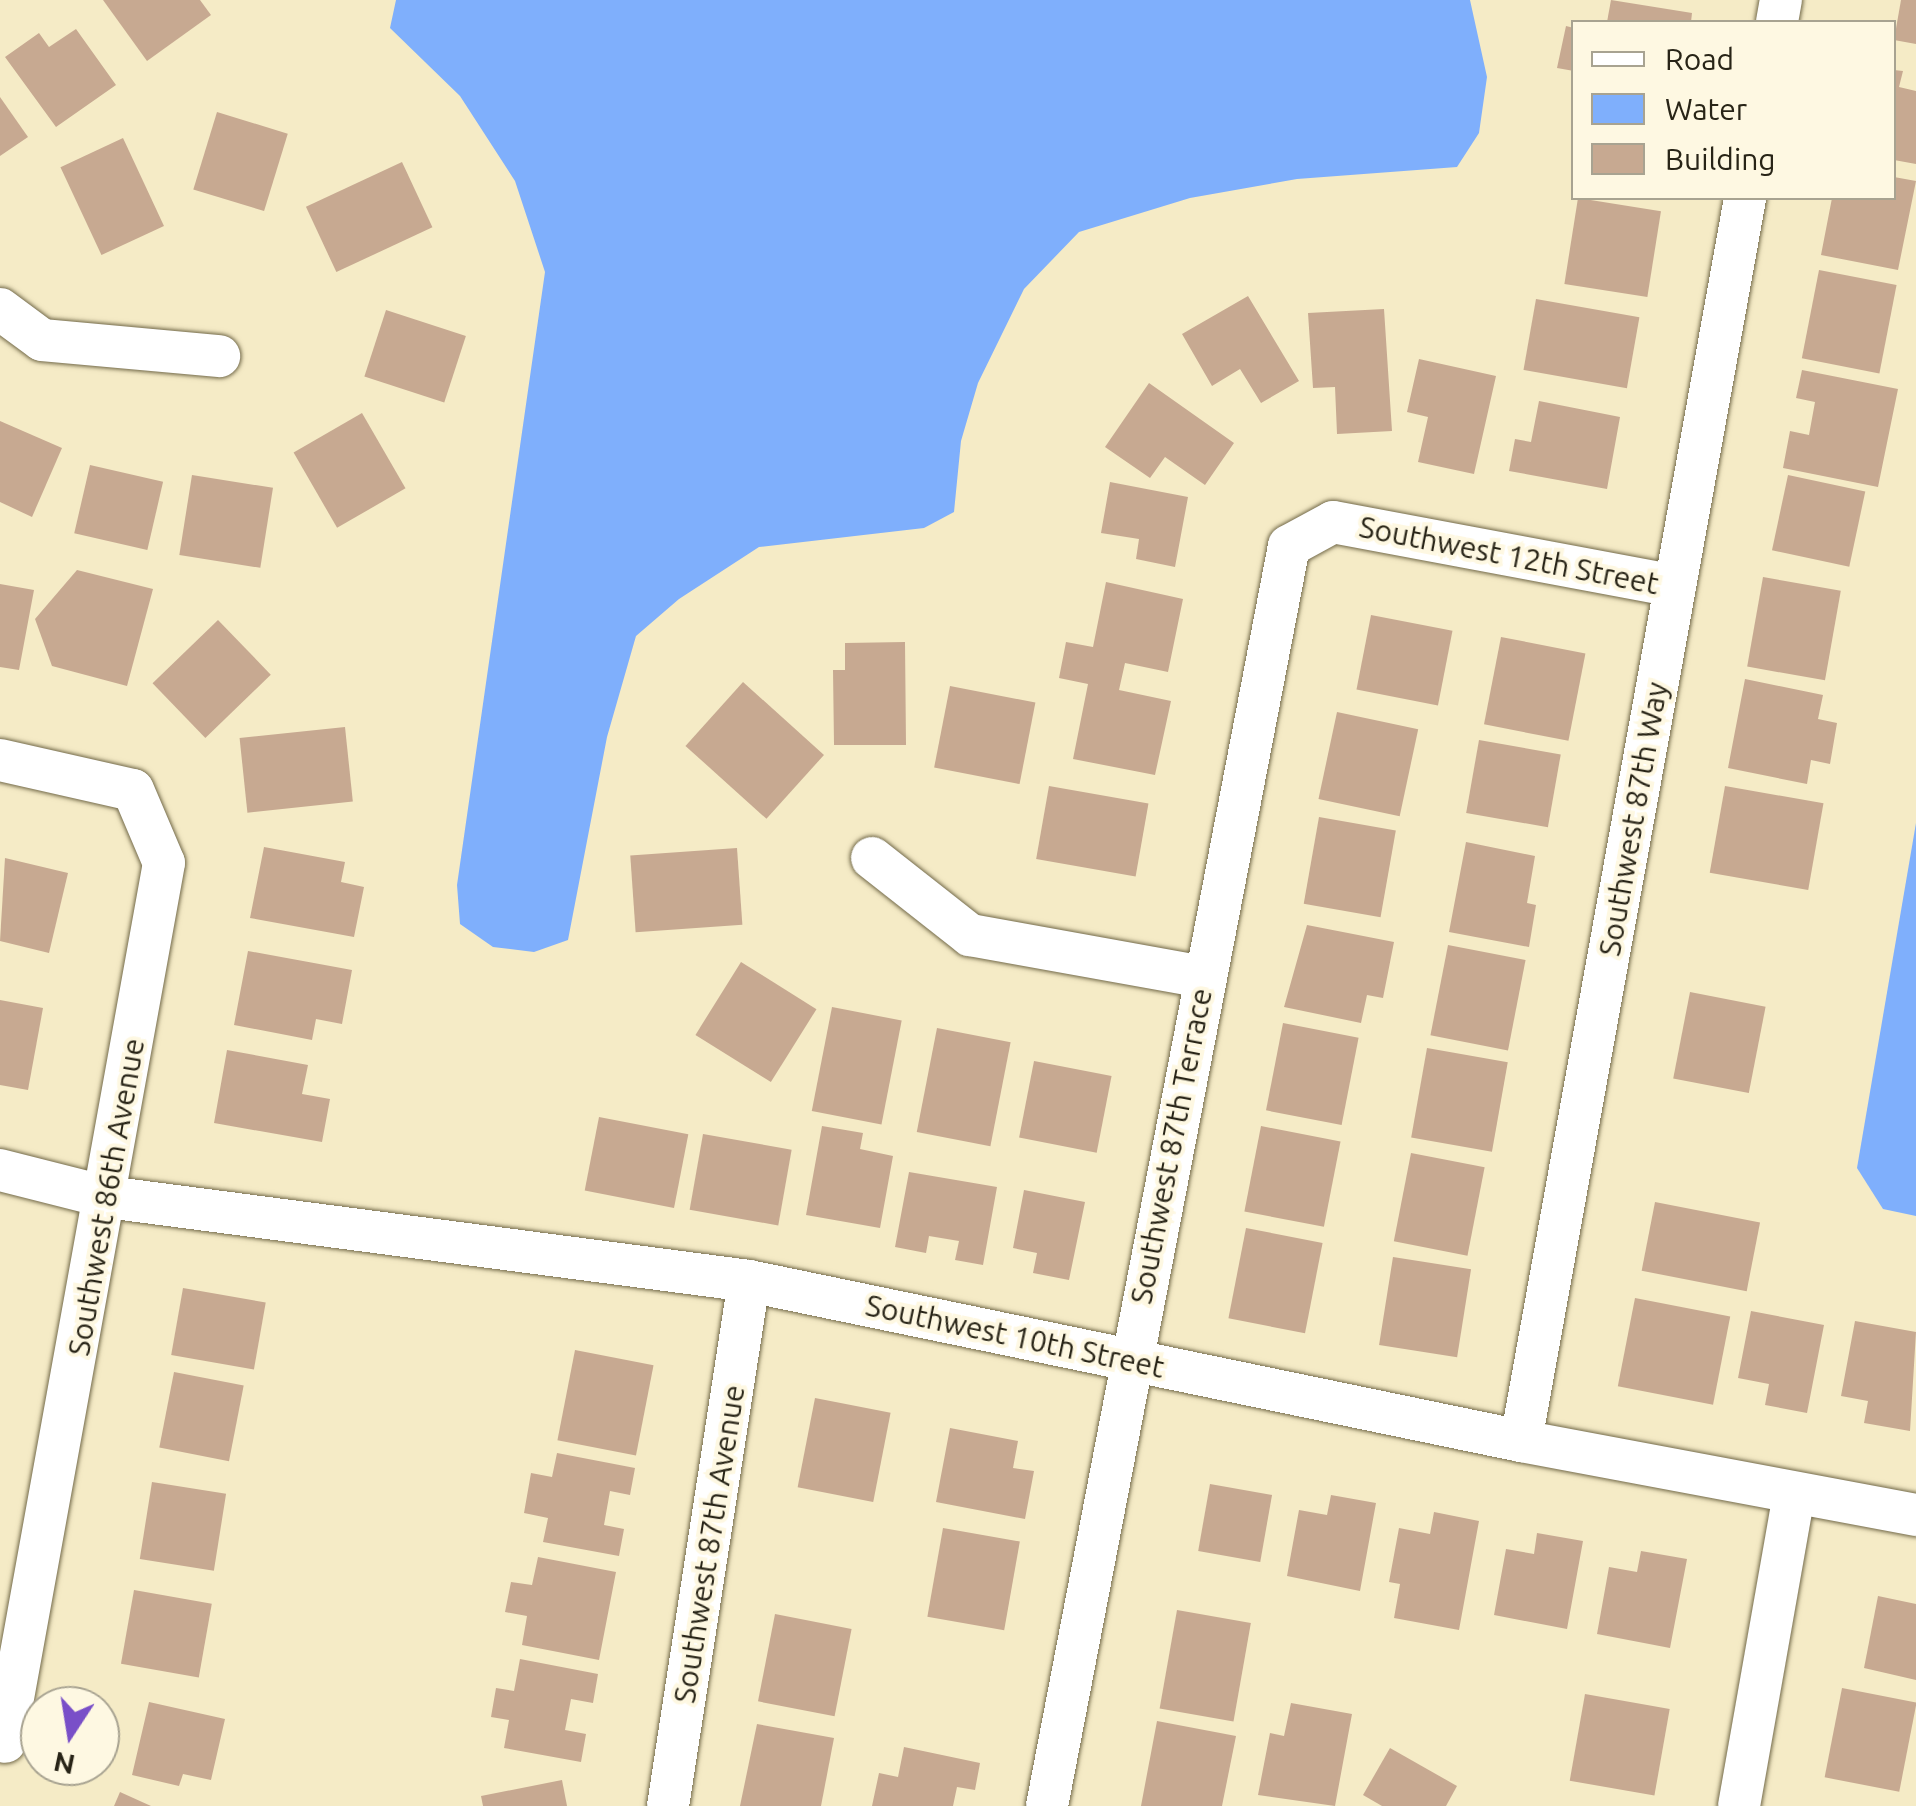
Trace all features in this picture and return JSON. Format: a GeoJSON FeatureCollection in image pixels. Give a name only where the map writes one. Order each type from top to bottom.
{"type":"FeatureCollection","features":[{"type":"Feature","properties":{"kind":"street","name":"Southwest 87th Way"},"geometry":{"type":"LineString","coordinates":[[1521,1441],[1745,200]]}},
{"type":"Feature","properties":{"kind":"street"},"geometry":{"type":"LineString","coordinates":[[0,309],[42,340],[219,356]]}},
{"type":"Feature","properties":{"kind":"street","name":"Southwest 12th Street"},"geometry":{"type":"LineString","coordinates":[[1289,546],[1332,522],[1675,586]]}},
{"type":"Feature","properties":{"kind":"street","name":"Southwest 87th Terrace"},"geometry":{"type":"LineString","coordinates":[[1047,1806],[1289,546]]}},
{"type":"Feature","properties":{"kind":"street","name":"Southwest 86th Avenue"},"geometry":{"type":"LineString","coordinates":[[0,760],[133,790],[164,863],[5,1742]]}},
{"type":"Feature","properties":{"kind":"street"},"geometry":{"type":"LineString","coordinates":[[872,858],[970,934],[1204,976]]}},
{"type":"Feature","properties":{"kind":"street","name":"Southwest 10th Street"},"geometry":{"type":"LineString","coordinates":[[0,1170],[106,1197],[750,1281],[1521,1441],[1916,1515]]}},
{"type":"Feature","properties":{"kind":"street","name":"Southwest 87th Avenue"},"geometry":{"type":"LineString","coordinates":[[668,1806],[750,1281]]}},
{"type":"Feature","properties":{"kind":"street"},"geometry":{"type":"LineString","coordinates":[[1740,1806],[1794,1495]]}},
{"type":"Feature","properties":{"kind":"water"},"geometry":{"type":"Polygon","coordinates":[[[396,0],[1470,0],[1487,77],[1479,133],[1457,167],[1297,179],[1190,198],[1079,232],[1024,289],[978,383],[961,441],[954,512],[924,528],[759,547],[679,599],[636,636],[607,737],[568,940],[534,952],[493,947],[460,924],[457,885],[545,272],[515,181],[460,96],[390,28],[396,0]]]}},
{"type":"Feature","properties":{"kind":"water"},"geometry":{"type":"Polygon","coordinates":[[[1916,823],[1916,1216],[1883,1209],[1857,1168],[1916,823]]]}},
{"type":"Feature","properties":{"kind":"building"},"geometry":{"type":"Polygon","coordinates":[[[103,0],[200,0],[211,15],[147,61],[103,0]]]}},
{"type":"Feature","properties":{"kind":"building"},"geometry":{"type":"Polygon","coordinates":[[[1611,0],[1692,13],[1691,20],[1607,20],[1611,0]]]}},
{"type":"Feature","properties":{"kind":"building"},"geometry":{"type":"Polygon","coordinates":[[[1901,0],[1916,0],[1916,44],[1896,40],[1901,0]]]}},
{"type":"Feature","properties":{"kind":"building"},"geometry":{"type":"Polygon","coordinates":[[[1566,26],[1571,27],[1571,70],[1557,68],[1566,26]]]}},
{"type":"Feature","properties":{"kind":"building"},"geometry":{"type":"Polygon","coordinates":[[[76,29],[116,85],[56,127],[5,57],[39,33],[49,47],[76,29]]]}},
{"type":"Feature","properties":{"kind":"building"},"geometry":{"type":"Polygon","coordinates":[[[1896,70],[1903,71],[1899,87],[1916,91],[1916,164],[1896,160],[1896,70]]]}},
{"type":"Feature","properties":{"kind":"building"},"geometry":{"type":"Polygon","coordinates":[[[0,97],[28,137],[0,156],[0,97]]]}},
{"type":"Feature","properties":{"kind":"building"},"geometry":{"type":"Polygon","coordinates":[[[217,112],[288,134],[264,211],[193,189],[217,112]]]}},
{"type":"Feature","properties":{"kind":"building"},"geometry":{"type":"Polygon","coordinates":[[[123,138],[164,226],[101,255],[60,167],[123,138]]]}},
{"type":"Feature","properties":{"kind":"building"},"geometry":{"type":"Polygon","coordinates":[[[402,162],[432,227],[336,272],[306,207],[402,162]]]}},
{"type":"Feature","properties":{"kind":"building"},"geometry":{"type":"Polygon","coordinates":[[[1896,177],[1916,181],[1898,270],[1821,255],[1832,200],[1896,200],[1896,177]]]}},
{"type":"Feature","properties":{"kind":"building"},"geometry":{"type":"Polygon","coordinates":[[[1578,200],[1661,211],[1647,297],[1564,284],[1578,200]]]}},
{"type":"Feature","properties":{"kind":"building"},"geometry":{"type":"Polygon","coordinates":[[[1819,270],[1897,285],[1879,373],[1802,358],[1819,270]]]}},
{"type":"Feature","properties":{"kind":"building"},"geometry":{"type":"Polygon","coordinates":[[[1248,296],[1299,381],[1261,403],[1240,369],[1212,386],[1182,334],[1248,296]]]}},
{"type":"Feature","properties":{"kind":"building"},"geometry":{"type":"Polygon","coordinates":[[[1536,299],[1639,317],[1627,388],[1523,370],[1536,299]]]}},
{"type":"Feature","properties":{"kind":"building"},"geometry":{"type":"Polygon","coordinates":[[[1384,309],[1392,431],[1337,434],[1335,387],[1313,388],[1308,313],[1384,309]]]}},
{"type":"Feature","properties":{"kind":"building"},"geometry":{"type":"Polygon","coordinates":[[[386,310],[466,336],[444,403],[364,377],[386,310]]]}},
{"type":"Feature","properties":{"kind":"building"},"geometry":{"type":"Polygon","coordinates":[[[1419,359],[1496,376],[1474,474],[1418,462],[1428,417],[1407,412],[1419,359]]]}},
{"type":"Feature","properties":{"kind":"building"},"geometry":{"type":"Polygon","coordinates":[[[1802,370],[1898,389],[1878,487],[1783,468],[1790,431],[1809,435],[1815,402],[1796,398],[1802,370]]]}},
{"type":"Feature","properties":{"kind":"building"},"geometry":{"type":"Polygon","coordinates":[[[1149,383],[1234,443],[1205,485],[1165,457],[1150,478],[1105,447],[1149,383]]]}},
{"type":"Feature","properties":{"kind":"building"},"geometry":{"type":"Polygon","coordinates":[[[1539,401],[1620,417],[1607,489],[1509,471],[1515,439],[1531,442],[1539,401]]]}},
{"type":"Feature","properties":{"kind":"building"},"geometry":{"type":"Polygon","coordinates":[[[362,413],[406,488],[337,528],[294,452],[362,413]]]}},
{"type":"Feature","properties":{"kind":"building"},"geometry":{"type":"Polygon","coordinates":[[[0,421],[62,448],[32,517],[0,502],[0,421]]]}},
{"type":"Feature","properties":{"kind":"building"},"geometry":{"type":"Polygon","coordinates":[[[90,465],[163,482],[147,550],[74,533],[90,465]]]}},
{"type":"Feature","properties":{"kind":"building"},"geometry":{"type":"Polygon","coordinates":[[[192,475],[273,488],[260,568],[179,555],[192,475]]]}},
{"type":"Feature","properties":{"kind":"building"},"geometry":{"type":"Polygon","coordinates":[[[1788,475],[1865,491],[1849,567],[1772,550],[1788,475]]]}},
{"type":"Feature","properties":{"kind":"building"},"geometry":{"type":"Polygon","coordinates":[[[1110,482],[1188,497],[1175,567],[1136,559],[1139,539],[1101,533],[1110,482]]]}},
{"type":"Feature","properties":{"kind":"building"},"geometry":{"type":"Polygon","coordinates":[[[77,570],[153,589],[127,686],[52,666],[35,619],[77,570]]]}},
{"type":"Feature","properties":{"kind":"building"},"geometry":{"type":"Polygon","coordinates":[[[1763,577],[1841,591],[1825,680],[1747,667],[1763,577]]]}},
{"type":"Feature","properties":{"kind":"building"},"geometry":{"type":"Polygon","coordinates":[[[1106,582],[1183,599],[1168,672],[1125,663],[1119,690],[1171,701],[1155,775],[1073,759],[1088,684],[1059,678],[1066,642],[1093,647],[1106,582]]]}},
{"type":"Feature","properties":{"kind":"building"},"geometry":{"type":"Polygon","coordinates":[[[0,584],[34,590],[19,670],[0,667],[0,584]]]}},
{"type":"Feature","properties":{"kind":"building"},"geometry":{"type":"Polygon","coordinates":[[[1371,615],[1452,631],[1438,705],[1356,690],[1371,615]]]}},
{"type":"Feature","properties":{"kind":"building"},"geometry":{"type":"Polygon","coordinates":[[[218,620],[271,675],[205,738],[153,683],[218,620]]]}},
{"type":"Feature","properties":{"kind":"building"},"geometry":{"type":"Polygon","coordinates":[[[1501,637],[1585,653],[1568,741],[1484,724],[1501,637]]]}},
{"type":"Feature","properties":{"kind":"building"},"geometry":{"type":"Polygon","coordinates":[[[905,642],[906,745],[834,745],[833,670],[845,670],[845,643],[905,642]]]}},
{"type":"Feature","properties":{"kind":"building"},"geometry":{"type":"Polygon","coordinates":[[[1745,679],[1823,695],[1818,719],[1837,723],[1830,764],[1811,760],[1807,784],[1728,768],[1745,679]]]}},
{"type":"Feature","properties":{"kind":"building"},"geometry":{"type":"Polygon","coordinates":[[[743,682],[824,755],[766,819],[685,746],[743,682]]]}},
{"type":"Feature","properties":{"kind":"building"},"geometry":{"type":"Polygon","coordinates":[[[950,686],[1035,703],[1020,784],[934,767],[950,686]]]}},
{"type":"Feature","properties":{"kind":"building"},"geometry":{"type":"Polygon","coordinates":[[[1337,712],[1418,729],[1400,816],[1318,799],[1337,712]]]}},
{"type":"Feature","properties":{"kind":"building"},"geometry":{"type":"Polygon","coordinates":[[[345,727],[353,802],[247,813],[240,738],[345,727]]]}},
{"type":"Feature","properties":{"kind":"building"},"geometry":{"type":"Polygon","coordinates":[[[1479,740],[1561,754],[1548,827],[1466,813],[1479,740]]]}},
{"type":"Feature","properties":{"kind":"building"},"geometry":{"type":"Polygon","coordinates":[[[1049,786],[1148,804],[1136,876],[1036,859],[1049,786]]]}},
{"type":"Feature","properties":{"kind":"building"},"geometry":{"type":"Polygon","coordinates":[[[1725,786],[1823,803],[1808,890],[1710,873],[1725,786]]]}},
{"type":"Feature","properties":{"kind":"building"},"geometry":{"type":"Polygon","coordinates":[[[1319,817],[1396,831],[1381,917],[1304,904],[1319,817]]]}},
{"type":"Feature","properties":{"kind":"building"},"geometry":{"type":"Polygon","coordinates":[[[1466,842],[1535,856],[1527,903],[1536,905],[1529,947],[1449,932],[1466,842]]]}},
{"type":"Feature","properties":{"kind":"building"},"geometry":{"type":"Polygon","coordinates":[[[264,847],[345,862],[341,882],[364,887],[354,937],[250,918],[264,847]]]}},
{"type":"Feature","properties":{"kind":"building"},"geometry":{"type":"Polygon","coordinates":[[[737,848],[742,925],[636,932],[630,855],[737,848]]]}},
{"type":"Feature","properties":{"kind":"building"},"geometry":{"type":"Polygon","coordinates":[[[5,858],[68,873],[49,953],[0,941],[5,858]]]}},
{"type":"Feature","properties":{"kind":"building"},"geometry":{"type":"Polygon","coordinates":[[[1307,925],[1394,942],[1383,998],[1367,995],[1361,1023],[1284,1007],[1307,925]]]}},
{"type":"Feature","properties":{"kind":"building"},"geometry":{"type":"Polygon","coordinates":[[[1448,945],[1526,960],[1508,1050],[1430,1035],[1448,945]]]}},
{"type":"Feature","properties":{"kind":"building"},"geometry":{"type":"Polygon","coordinates":[[[248,951],[352,970],[342,1024],[316,1019],[312,1040],[234,1025],[248,951]]]}},
{"type":"Feature","properties":{"kind":"building"},"geometry":{"type":"Polygon","coordinates":[[[741,962],[816,1009],[771,1082],[695,1035],[741,962]]]}},
{"type":"Feature","properties":{"kind":"building"},"geometry":{"type":"Polygon","coordinates":[[[1690,992],[1766,1007],[1749,1093],[1673,1078],[1690,992]]]}},
{"type":"Feature","properties":{"kind":"building"},"geometry":{"type":"Polygon","coordinates":[[[0,1000],[43,1008],[28,1090],[0,1085],[0,1000]]]}},
{"type":"Feature","properties":{"kind":"building"},"geometry":{"type":"Polygon","coordinates":[[[832,1007],[902,1021],[881,1125],[812,1111],[832,1007]]]}},
{"type":"Feature","properties":{"kind":"building"},"geometry":{"type":"Polygon","coordinates":[[[1283,1023],[1359,1038],[1342,1125],[1266,1110],[1283,1023]]]}},
{"type":"Feature","properties":{"kind":"building"},"geometry":{"type":"Polygon","coordinates":[[[937,1028],[1011,1042],[990,1146],[917,1132],[937,1028]]]}},
{"type":"Feature","properties":{"kind":"building"},"geometry":{"type":"Polygon","coordinates":[[[1427,1048],[1508,1062],[1492,1152],[1411,1138],[1427,1048]]]}},
{"type":"Feature","properties":{"kind":"building"},"geometry":{"type":"Polygon","coordinates":[[[227,1050],[308,1065],[302,1094],[330,1099],[322,1142],[214,1123],[227,1050]]]}},
{"type":"Feature","properties":{"kind":"building"},"geometry":{"type":"Polygon","coordinates":[[[1034,1061],[1112,1076],[1097,1153],[1019,1138],[1034,1061]]]}},
{"type":"Feature","properties":{"kind":"building"},"geometry":{"type":"Polygon","coordinates":[[[599,1117],[688,1134],[674,1208],[585,1191],[599,1117]]]}},
{"type":"Feature","properties":{"kind":"building"},"geometry":{"type":"Polygon","coordinates":[[[822,1126],[863,1133],[860,1149],[893,1156],[880,1228],[806,1215],[822,1126]]]}},
{"type":"Feature","properties":{"kind":"building"},"geometry":{"type":"Polygon","coordinates":[[[1261,1126],[1341,1141],[1324,1227],[1244,1211],[1261,1126]]]}},
{"type":"Feature","properties":{"kind":"building"},"geometry":{"type":"Polygon","coordinates":[[[703,1134],[792,1150],[778,1225],[690,1210],[703,1134]]]}},
{"type":"Feature","properties":{"kind":"building"},"geometry":{"type":"Polygon","coordinates":[[[1411,1153],[1485,1167],[1467,1256],[1394,1241],[1411,1153]]]}},
{"type":"Feature","properties":{"kind":"building"},"geometry":{"type":"Polygon","coordinates":[[[909,1172],[997,1187],[983,1265],[955,1260],[959,1241],[929,1236],[926,1253],[895,1247],[909,1172]]]}},
{"type":"Feature","properties":{"kind":"building"},"geometry":{"type":"Polygon","coordinates":[[[1024,1190],[1085,1202],[1069,1280],[1033,1273],[1037,1253],[1013,1248],[1024,1190]]]}},
{"type":"Feature","properties":{"kind":"building"},"geometry":{"type":"Polygon","coordinates":[[[1655,1202],[1760,1222],[1747,1291],[1642,1271],[1655,1202]]]}},
{"type":"Feature","properties":{"kind":"building"},"geometry":{"type":"Polygon","coordinates":[[[1246,1228],[1323,1243],[1305,1333],[1228,1318],[1246,1228]]]}},
{"type":"Feature","properties":{"kind":"building"},"geometry":{"type":"Polygon","coordinates":[[[1393,1257],[1471,1269],[1457,1357],[1379,1345],[1393,1257]]]}},
{"type":"Feature","properties":{"kind":"building"},"geometry":{"type":"Polygon","coordinates":[[[183,1288],[266,1303],[254,1370],[171,1355],[183,1288]]]}},
{"type":"Feature","properties":{"kind":"building"},"geometry":{"type":"Polygon","coordinates":[[[1635,1298],[1730,1317],[1713,1405],[1618,1386],[1635,1298]]]}},
{"type":"Feature","properties":{"kind":"building"},"geometry":{"type":"Polygon","coordinates":[[[1751,1311],[1824,1325],[1807,1413],[1765,1405],[1769,1384],[1738,1378],[1751,1311]]]}},
{"type":"Feature","properties":{"kind":"building"},"geometry":{"type":"Polygon","coordinates":[[[1855,1321],[1916,1332],[1910,1431],[1864,1423],[1868,1401],[1841,1396],[1855,1321]]]}},
{"type":"Feature","properties":{"kind":"building"},"geometry":{"type":"Polygon","coordinates":[[[575,1350],[654,1365],[636,1456],[557,1440],[575,1350]]]}},
{"type":"Feature","properties":{"kind":"building"},"geometry":{"type":"Polygon","coordinates":[[[174,1372],[244,1386],[229,1461],[159,1448],[174,1372]]]}},
{"type":"Feature","properties":{"kind":"building"},"geometry":{"type":"Polygon","coordinates":[[[815,1398],[891,1413],[873,1502],[798,1487],[815,1398]]]}},
{"type":"Feature","properties":{"kind":"building"},"geometry":{"type":"Polygon","coordinates":[[[950,1428],[1018,1441],[1013,1468],[1034,1471],[1025,1519],[936,1502],[950,1428]]]}},
{"type":"Feature","properties":{"kind":"building"},"geometry":{"type":"Polygon","coordinates":[[[557,1453],[635,1468],[630,1495],[610,1491],[604,1525],[624,1529],[619,1556],[543,1542],[548,1518],[524,1513],[531,1473],[552,1477],[557,1453]]]}},
{"type":"Feature","properties":{"kind":"building"},"geometry":{"type":"Polygon","coordinates":[[[152,1482],[226,1494],[214,1571],[140,1559],[152,1482]]]}},
{"type":"Feature","properties":{"kind":"building"},"geometry":{"type":"Polygon","coordinates":[[[1210,1484],[1272,1495],[1260,1562],[1198,1551],[1210,1484]]]}},
{"type":"Feature","properties":{"kind":"building"},"geometry":{"type":"Polygon","coordinates":[[[1331,1495],[1376,1503],[1360,1591],[1287,1576],[1299,1510],[1327,1515],[1331,1495]]]}},
{"type":"Feature","properties":{"kind":"building"},"geometry":{"type":"Polygon","coordinates":[[[1434,1512],[1479,1521],[1459,1630],[1394,1618],[1400,1584],[1389,1582],[1399,1528],[1430,1534],[1434,1512]]]}},
{"type":"Feature","properties":{"kind":"building"},"geometry":{"type":"Polygon","coordinates":[[[943,1528],[1020,1542],[1004,1630],[927,1617],[943,1528]]]}},
{"type":"Feature","properties":{"kind":"building"},"geometry":{"type":"Polygon","coordinates":[[[1537,1533],[1583,1541],[1567,1629],[1494,1615],[1506,1549],[1534,1554],[1537,1533]]]}},
{"type":"Feature","properties":{"kind":"building"},"geometry":{"type":"Polygon","coordinates":[[[1641,1551],[1687,1559],[1670,1648],[1597,1634],[1609,1567],[1637,1572],[1641,1551]]]}},
{"type":"Feature","properties":{"kind":"building"},"geometry":{"type":"Polygon","coordinates":[[[538,1557],[616,1572],[599,1660],[522,1645],[527,1616],[505,1612],[511,1582],[532,1585],[538,1557]]]}},
{"type":"Feature","properties":{"kind":"building"},"geometry":{"type":"Polygon","coordinates":[[[134,1590],[212,1604],[199,1678],[121,1664],[134,1590]]]}},
{"type":"Feature","properties":{"kind":"building"},"geometry":{"type":"Polygon","coordinates":[[[1878,1596],[1916,1604],[1916,1680],[1864,1668],[1878,1596]]]}},
{"type":"Feature","properties":{"kind":"building"},"geometry":{"type":"Polygon","coordinates":[[[1177,1610],[1251,1623],[1233,1722],[1160,1708],[1177,1610]]]}},
{"type":"Feature","properties":{"kind":"building"},"geometry":{"type":"Polygon","coordinates":[[[775,1614],[852,1629],[835,1716],[758,1701],[775,1614]]]}},
{"type":"Feature","properties":{"kind":"building"},"geometry":{"type":"Polygon","coordinates":[[[520,1659],[598,1674],[593,1703],[571,1699],[565,1730],[586,1734],[581,1762],[504,1748],[509,1720],[491,1717],[496,1688],[514,1691],[520,1659]]]}},
{"type":"Feature","properties":{"kind":"building"},"geometry":{"type":"Polygon","coordinates":[[[1842,1688],[1916,1702],[1899,1792],[1825,1777],[1842,1688]]]}},
{"type":"Feature","properties":{"kind":"building"},"geometry":{"type":"Polygon","coordinates":[[[1585,1694],[1670,1709],[1654,1796],[1570,1781],[1585,1694]]]}},
{"type":"Feature","properties":{"kind":"building"},"geometry":{"type":"Polygon","coordinates":[[[149,1702],[225,1719],[211,1780],[183,1774],[179,1786],[132,1775],[149,1702]]]}},
{"type":"Feature","properties":{"kind":"building"},"geometry":{"type":"Polygon","coordinates":[[[1291,1703],[1352,1714],[1335,1806],[1258,1795],[1270,1733],[1284,1736],[1291,1703]]]}},
{"type":"Feature","properties":{"kind":"building"},"geometry":{"type":"Polygon","coordinates":[[[1157,1721],[1236,1736],[1222,1806],[1141,1806],[1157,1721]]]}},
{"type":"Feature","properties":{"kind":"building"},"geometry":{"type":"Polygon","coordinates":[[[757,1724],[834,1738],[821,1806],[740,1806],[757,1724]]]}},
{"type":"Feature","properties":{"kind":"building"},"geometry":{"type":"Polygon","coordinates":[[[904,1747],[980,1763],[975,1790],[957,1787],[953,1806],[872,1806],[879,1773],[898,1777],[904,1747]]]}},
{"type":"Feature","properties":{"kind":"building"},"geometry":{"type":"Polygon","coordinates":[[[1390,1748],[1457,1786],[1446,1806],[1382,1806],[1363,1795],[1390,1748]]]}},
{"type":"Feature","properties":{"kind":"building"},"geometry":{"type":"Polygon","coordinates":[[[562,1780],[567,1806],[483,1806],[481,1796],[562,1780]]]}},
{"type":"Feature","properties":{"kind":"building"},"geometry":{"type":"Polygon","coordinates":[[[120,1792],[151,1806],[114,1806],[120,1792]]]}}]}
